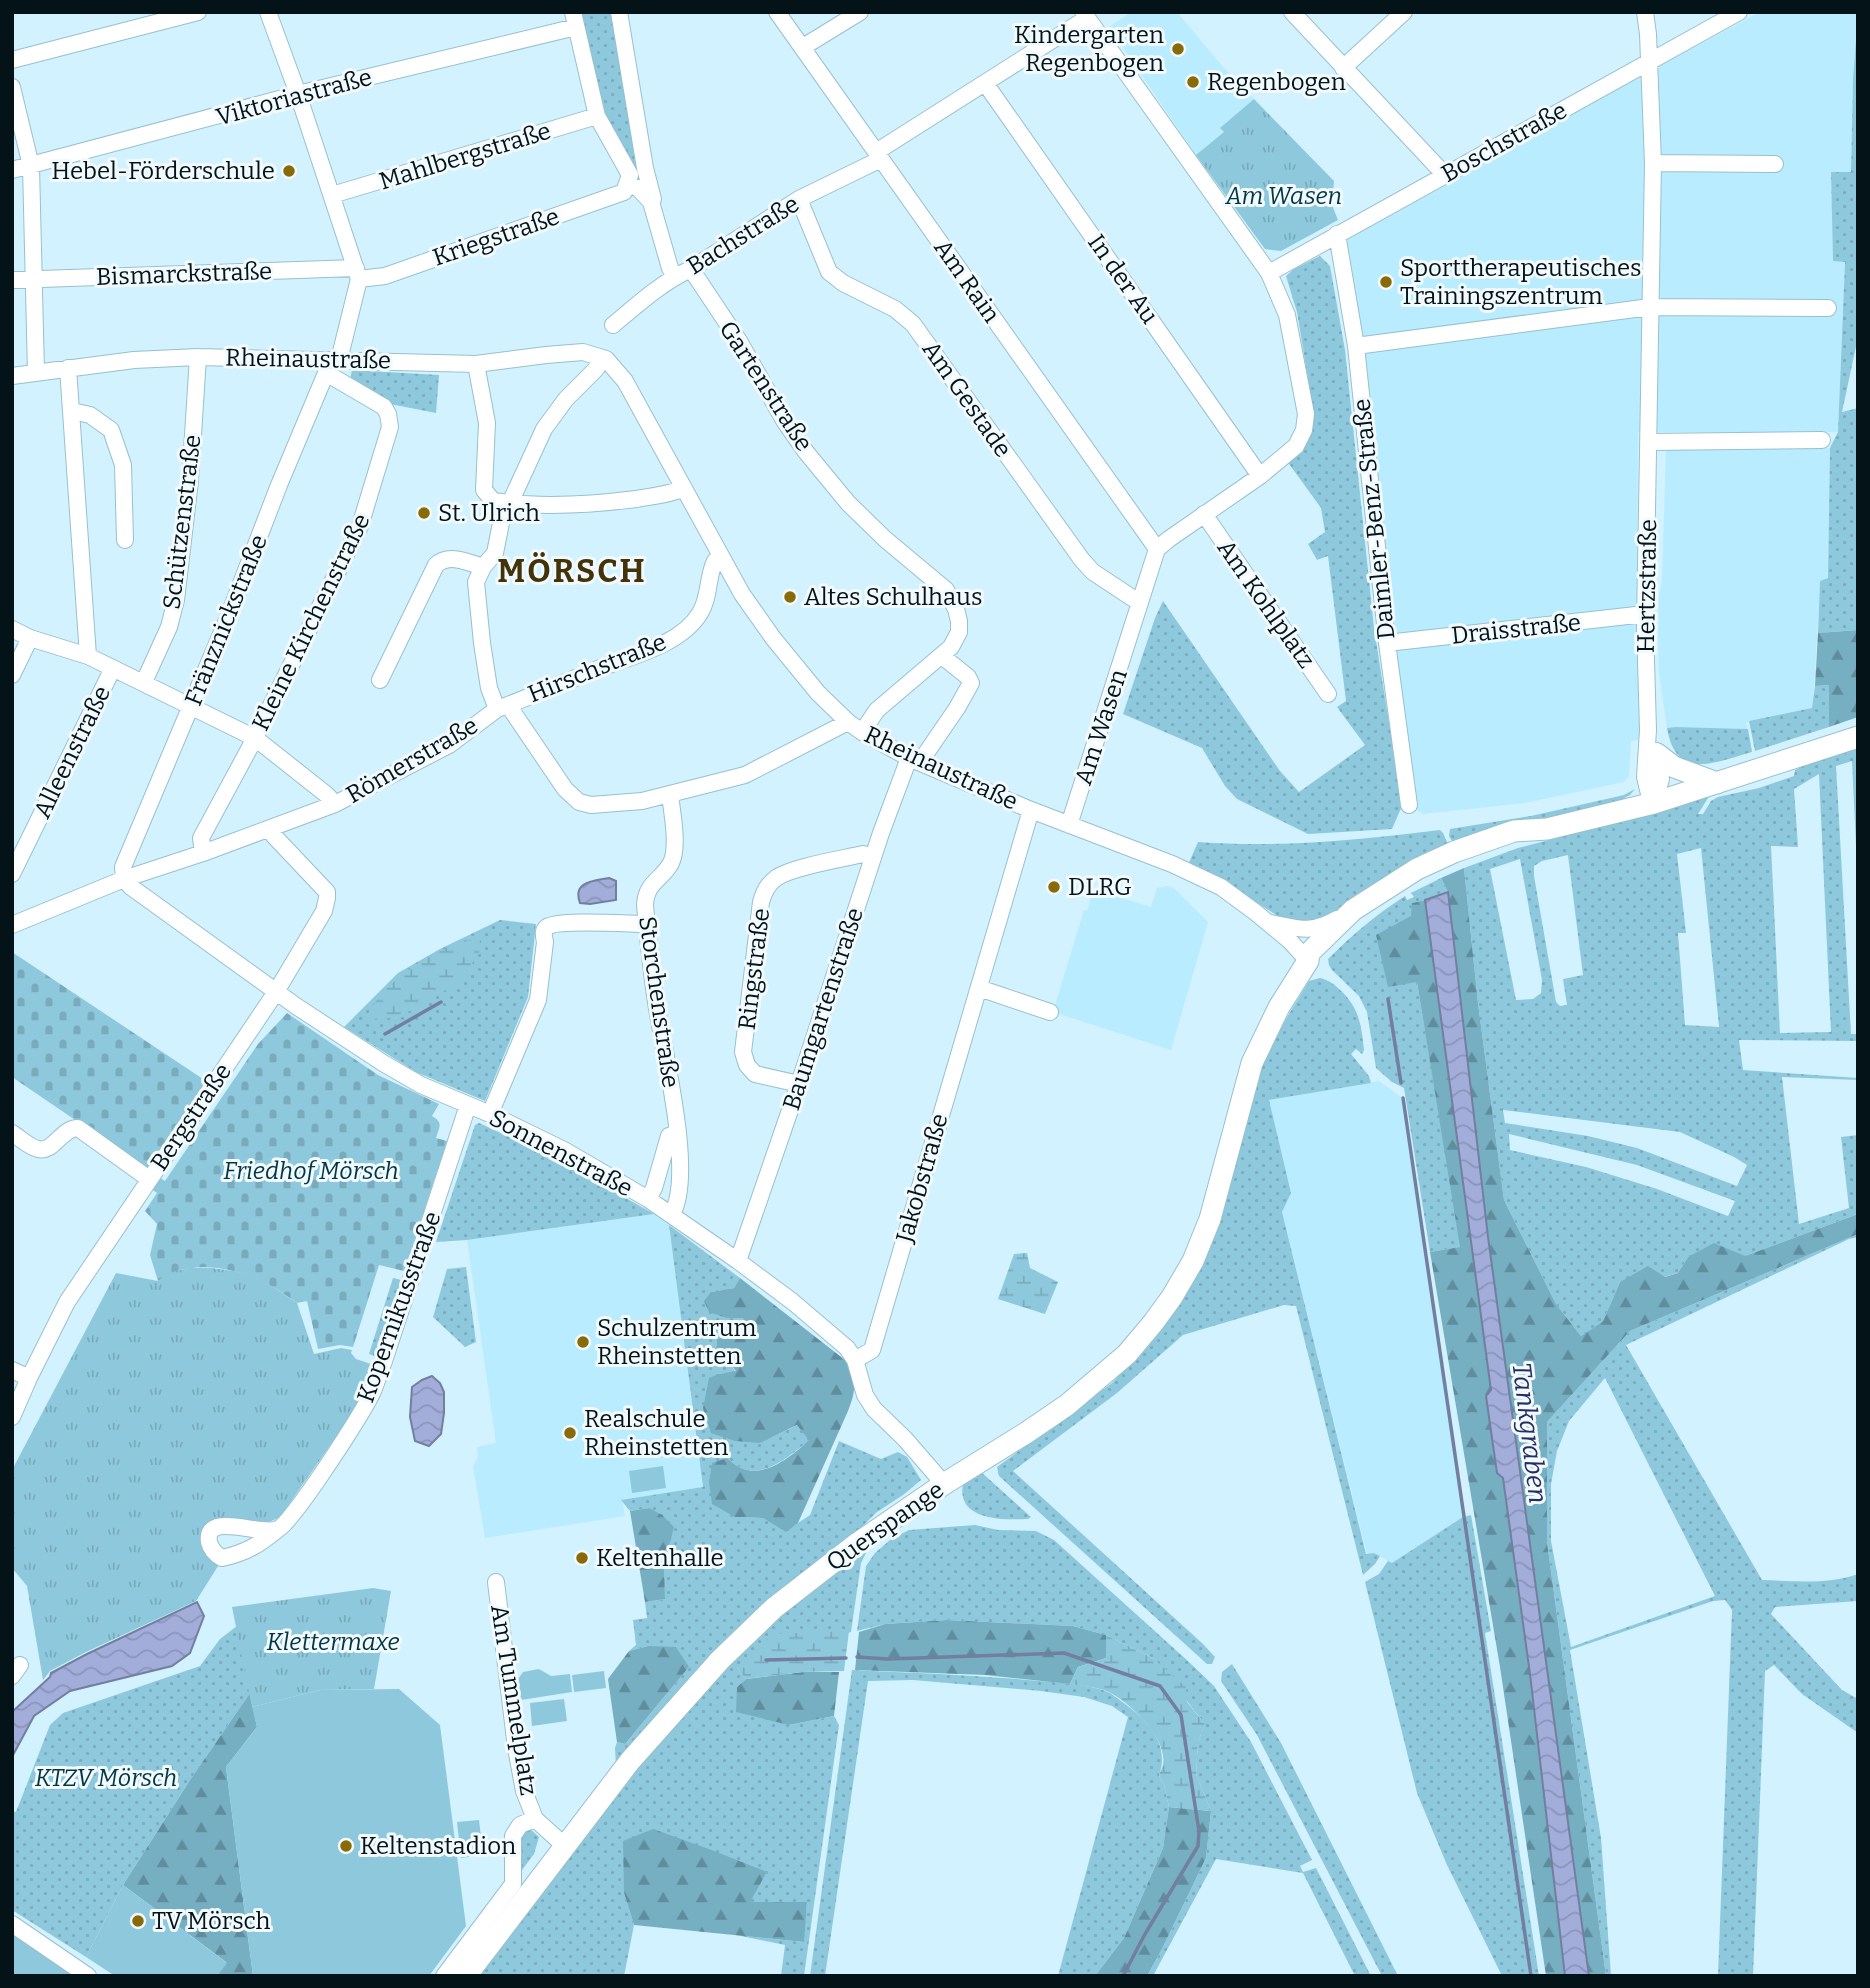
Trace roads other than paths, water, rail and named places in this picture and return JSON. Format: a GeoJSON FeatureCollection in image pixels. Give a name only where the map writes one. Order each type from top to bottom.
{"type":"FeatureCollection","features":[{"type":"Feature","properties":{"kind":"main road"},"geometry":{"type":"LineString","coordinates":[[1308,961],[1324,954],[1360,919],[1387,899],[1458,862],[1547,829],[1654,803],[1858,737]]}},
{"type":"Feature","properties":{"kind":"main road"},"geometry":{"type":"LineString","coordinates":[[1657,754],[1674,767],[1717,783]]}},
{"type":"Feature","properties":{"kind":"main road","name":"Querspange"},"geometry":{"type":"LineString","coordinates":[[466,1976],[630,1761],[720,1660],[774,1608],[855,1545],[1067,1405],[1126,1354],[1153,1323],[1193,1261],[1210,1219],[1252,1063],[1279,1006],[1308,961],[1309,953],[1352,912],[1417,869],[1454,852],[1514,831],[1547,829]]}},
{"type":"Feature","properties":{"kind":"street"},"geometry":{"type":"LineString","coordinates":[[12,60],[198,12]]}},
{"type":"Feature","properties":{"kind":"street"},"geometry":{"type":"LineString","coordinates":[[268,12],[358,274]]}},
{"type":"Feature","properties":{"kind":"street"},"geometry":{"type":"LineString","coordinates":[[619,12],[645,168],[653,199],[651,202]]}},
{"type":"Feature","properties":{"kind":"street","name":"Am Rain"},"geometry":{"type":"LineString","coordinates":[[778,12],[1157,548]]}},
{"type":"Feature","properties":{"kind":"street"},"geometry":{"type":"LineString","coordinates":[[803,47],[859,12]]}},
{"type":"Feature","properties":{"kind":"street"},"geometry":{"type":"LineString","coordinates":[[1292,12],[1445,175]]}},
{"type":"Feature","properties":{"kind":"street"},"geometry":{"type":"LineString","coordinates":[[1343,68],[1404,12]]}},
{"type":"Feature","properties":{"kind":"street","name":"Hertzstraße"},"geometry":{"type":"LineString","coordinates":[[1645,12],[1653,163],[1646,782],[1654,803]]}},
{"type":"Feature","properties":{"kind":"street","name":"Boschstraße"},"geometry":{"type":"LineString","coordinates":[[1269,273],[1739,12]]}},
{"type":"Feature","properties":{"kind":"street"},"geometry":{"type":"LineString","coordinates":[[1085,15],[1269,273],[1287,315],[1306,414],[1304,430],[1296,446],[1260,476],[1157,548]]}},
{"type":"Feature","properties":{"kind":"street","name":"Bachstraße"},"geometry":{"type":"LineString","coordinates":[[613,325],[675,277],[799,199],[879,156],[1085,15]]}},
{"type":"Feature","properties":{"kind":"street"},"geometry":{"type":"LineString","coordinates":[[575,20],[597,116],[630,176],[627,184],[638,188],[651,202],[675,277]]}},
{"type":"Feature","properties":{"kind":"street","name":"Viktoriastraße"},"geometry":{"type":"LineString","coordinates":[[12,170],[575,20]]}},
{"type":"Feature","properties":{"kind":"street","name":"In der Au"},"geometry":{"type":"LineString","coordinates":[[985,83],[1260,476]]}},
{"type":"Feature","properties":{"kind":"street"},"geometry":{"type":"LineString","coordinates":[[12,87],[31,166],[36,373]]}},
{"type":"Feature","properties":{"kind":"street","name":"Mahlbergstraße"},"geometry":{"type":"LineString","coordinates":[[332,195],[597,116]]}},
{"type":"Feature","properties":{"kind":"street"},"geometry":{"type":"LineString","coordinates":[[1653,163],[1775,164]]}},
{"type":"Feature","properties":{"kind":"street","name":"Kriegstraße"},"geometry":{"type":"LineString","coordinates":[[358,274],[385,276],[611,196],[624,191],[627,184]]}},
{"type":"Feature","properties":{"kind":"street","name":"Am Gestade"},"geometry":{"type":"LineString","coordinates":[[799,199],[829,272],[844,283],[895,309],[913,324],[1082,560],[1093,572],[1140,603]]}},
{"type":"Feature","properties":{"kind":"street","name":"Daimler-Benz-Straße"},"geometry":{"type":"LineString","coordinates":[[1337,234],[1356,346],[1387,643],[1409,805]]}},
{"type":"Feature","properties":{"kind":"street","name":"Gartenstraße"},"geometry":{"type":"LineString","coordinates":[[691,269],[806,452],[848,503],[885,539],[946,590],[956,610],[959,632],[951,647],[877,710],[862,732]]}},
{"type":"Feature","properties":{"kind":"street","name":"Bismarckstraße"},"geometry":{"type":"LineString","coordinates":[[12,280],[358,274]]}},
{"type":"Feature","properties":{"kind":"street","name":"Fränznickstraße"},"geometry":{"type":"LineString","coordinates":[[124,879],[123,867],[331,364],[358,274]]}},
{"type":"Feature","properties":{"kind":"street"},"geometry":{"type":"LineString","coordinates":[[1356,346],[1650,307],[1828,308]]}},
{"type":"Feature","properties":{"kind":"street","name":"Rheinaustraße"},"geometry":{"type":"LineString","coordinates":[[12,376],[134,360],[198,357],[331,364],[476,364],[570,352],[583,352],[603,358],[618,370],[625,381],[742,594],[773,638],[818,693],[848,722],[914,760],[1031,810],[1172,864],[1221,887],[1290,941],[1308,961]]}},
{"type":"Feature","properties":{"kind":"street","name":"Schützenstraße"},"geometry":{"type":"LineString","coordinates":[[144,682],[169,627],[176,600],[190,481],[198,357]]}},
{"type":"Feature","properties":{"kind":"street"},"geometry":{"type":"LineString","coordinates":[[603,358],[596,369],[566,399],[544,429],[508,503],[495,552],[482,567],[476,582],[489,688],[565,789],[579,802],[591,805],[642,801],[745,775],[848,722]]}},
{"type":"Feature","properties":{"kind":"street","name":"Kleine Kirchenstraße"},"geometry":{"type":"LineString","coordinates":[[203,853],[201,838],[255,738],[360,526],[390,426],[384,407],[331,364]]}},
{"type":"Feature","properties":{"kind":"street"},"geometry":{"type":"LineString","coordinates":[[476,364],[487,423],[484,490],[493,501],[547,505],[612,502],[672,493],[684,488]]}},
{"type":"Feature","properties":{"kind":"street"},"geometry":{"type":"LineString","coordinates":[[68,368],[88,656]]}},
{"type":"Feature","properties":{"kind":"street"},"geometry":{"type":"LineString","coordinates":[[72,411],[90,415],[111,430],[123,465],[125,540]]}},
{"type":"Feature","properties":{"kind":"street"},"geometry":{"type":"LineString","coordinates":[[1649,442],[1822,440]]}},
{"type":"Feature","properties":{"kind":"street","name":"Am Kohlplatz"},"geometry":{"type":"LineString","coordinates":[[1204,514],[1328,694]]}},
{"type":"Feature","properties":{"kind":"street","name":"Am Wasen"},"geometry":{"type":"LineString","coordinates":[[1069,825],[1157,548]]}},
{"type":"Feature","properties":{"kind":"street","name":"Hirschstraße"},"geometry":{"type":"LineString","coordinates":[[503,707],[655,648],[687,629],[700,614],[711,569],[715,561],[721,558]]}},
{"type":"Feature","properties":{"kind":"street"},"geometry":{"type":"LineString","coordinates":[[380,680],[436,565],[442,559],[450,559],[482,567]]}},
{"type":"Feature","properties":{"kind":"street","name":"Draisstraße"},"geometry":{"type":"LineString","coordinates":[[1387,643],[1646,614]]}},
{"type":"Feature","properties":{"kind":"street"},"geometry":{"type":"LineString","coordinates":[[12,629],[30,638],[88,656],[255,738],[335,804]]}},
{"type":"Feature","properties":{"kind":"street"},"geometry":{"type":"LineString","coordinates":[[12,675],[30,638]]}},
{"type":"Feature","properties":{"kind":"street"},"geometry":{"type":"LineString","coordinates":[[914,760],[957,708],[971,683],[968,677],[942,656]]}},
{"type":"Feature","properties":{"kind":"street","name":"Alleenstraße"},"geometry":{"type":"LineString","coordinates":[[12,874],[113,668]]}},
{"type":"Feature","properties":{"kind":"street","name":"Römerstraße"},"geometry":{"type":"LineString","coordinates":[[12,925],[124,879],[335,804],[449,745],[503,707]]}},
{"type":"Feature","properties":{"kind":"street","name":"Hertzstraße"},"geometry":{"type":"LineString","coordinates":[[1648,730],[1657,754],[1661,779],[1654,803]]}},
{"type":"Feature","properties":{"kind":"street","name":"Baumgartenstraße"},"geometry":{"type":"LineString","coordinates":[[738,1261],[873,856],[914,760]]}},
{"type":"Feature","properties":{"kind":"street","name":"Storchenstraße"},"geometry":{"type":"LineString","coordinates":[[670,795],[673,857],[647,891],[646,905],[656,1002],[681,1171],[678,1204],[672,1214]]}},
{"type":"Feature","properties":{"kind":"street","name":"Jakobstraße"},"geometry":{"type":"LineString","coordinates":[[856,1360],[872,1350],[1031,810]]}},
{"type":"Feature","properties":{"kind":"street","name":"Bergstraße"},"geometry":{"type":"LineString","coordinates":[[12,1417],[67,1302],[276,992],[324,911],[327,892],[324,886],[270,829]]}},
{"type":"Feature","properties":{"kind":"street","name":"Ringstraße"},"geometry":{"type":"LineString","coordinates":[[799,1084],[755,1074],[747,1065],[743,1052],[761,902],[765,889],[775,878],[787,872],[863,854],[873,856]]}},
{"type":"Feature","properties":{"kind":"street","name":"Sonnenstraße"},"geometry":{"type":"LineString","coordinates":[[124,879],[131,887],[276,992],[373,1056],[421,1085],[468,1104],[564,1150],[672,1214],[820,1325],[856,1360]]}},
{"type":"Feature","properties":{"kind":"street"},"geometry":{"type":"LineString","coordinates":[[1267,922],[1303,930],[1320,928],[1352,912]]}},
{"type":"Feature","properties":{"kind":"street"},"geometry":{"type":"LineString","coordinates":[[490,1114],[538,1000],[545,929],[550,925],[583,923],[647,924]]}},
{"type":"Feature","properties":{"kind":"street"},"geometry":{"type":"LineString","coordinates":[[979,988],[1050,1012]]}},
{"type":"Feature","properties":{"kind":"street","name":"Kopernikusstraße"},"geometry":{"type":"LineString","coordinates":[[278,1529],[292,1516],[372,1392],[444,1183],[468,1104]]}},
{"type":"Feature","properties":{"kind":"street"},"geometry":{"type":"LineString","coordinates":[[12,1133],[38,1149],[45,1149],[71,1128],[78,1128],[149,1180]]}},
{"type":"Feature","properties":{"kind":"street"},"geometry":{"type":"LineString","coordinates":[[648,1199],[654,1188],[669,1136],[677,1133]]}},
{"type":"Feature","properties":{"kind":"street"},"geometry":{"type":"LineString","coordinates":[[856,1360],[865,1395],[874,1409],[905,1439],[944,1484]]}},
{"type":"Feature","properties":{"kind":"street"},"geometry":{"type":"LineString","coordinates":[[12,1370],[29,1378]]}},
{"type":"Feature","properties":{"kind":"street","name":"Am Tummelplatz"},"geometry":{"type":"LineString","coordinates":[[496,1582],[521,1778],[535,1819],[564,1845]]}},
{"type":"Feature","properties":{"kind":"street"},"geometry":{"type":"LineString","coordinates":[[444,1976],[513,1884],[513,1836],[520,1825],[535,1819]]}},
{"type":"Feature","properties":{"kind":"street"},"geometry":{"type":"LineString","coordinates":[[12,1924],[88,1976]]}},
{"type":"Feature","properties":{"kind":"water"},"geometry":{"type":"Polygon","coordinates":[[[609,878],[616,881],[616,900],[580,903],[578,896],[582,886],[591,881],[609,878]]]}},
{"type":"Feature","properties":{"kind":"water"},"geometry":{"type":"Polygon","coordinates":[[[1448,892],[1488,1237],[1589,1976],[1565,1976],[1530,1674],[1503,1478],[1497,1473],[1486,1396],[1491,1390],[1425,900],[1448,892]]]}},
{"type":"Feature","properties":{"kind":"water"},"geometry":{"type":"Polygon","coordinates":[[[432,1376],[440,1383],[444,1392],[444,1413],[441,1434],[429,1446],[415,1441],[410,1417],[412,1387],[432,1376]]]}},
{"type":"Feature","properties":{"kind":"water"},"geometry":{"type":"Polygon","coordinates":[[[197,1602],[204,1616],[190,1653],[172,1666],[70,1691],[34,1716],[12,1757],[12,1712],[50,1677],[51,1673],[197,1602]]]}},
{"type":"Feature","properties":{"kind":"waterway"},"geometry":{"type":"LineString","coordinates":[[1388,999],[1401,1083]]}},
{"type":"Feature","properties":{"kind":"waterway"},"geometry":{"type":"LineString","coordinates":[[385,1034],[441,1002]]}},
{"type":"Feature","properties":{"kind":"waterway"},"geometry":{"type":"LineString","coordinates":[[1403,1098],[1531,1976]]}},
{"type":"Feature","properties":{"kind":"waterway"},"geometry":{"type":"LineString","coordinates":[[857,1657],[888,1659],[1064,1653],[1160,1686],[1181,1715],[1199,1831],[1198,1846],[1123,1976]]}},
{"type":"Feature","properties":{"kind":"waterway"},"geometry":{"type":"LineString","coordinates":[[766,1660],[846,1658]]}},
{"type":"Feature","properties":{"kind":"place","name":"Kindergarten Regenbogen"},"geometry":{"type":"Point","coordinates":[1178,49]}},
{"type":"Feature","properties":{"kind":"place","name":"Regenbogen"},"geometry":{"type":"Point","coordinates":[1193,82]}},
{"type":"Feature","properties":{"kind":"place","name":"Hebel-Förderschule"},"geometry":{"type":"Point","coordinates":[289,171]}},
{"type":"Feature","properties":{"kind":"place","name":"Sporttherapeutisches Trainingszentrum"},"geometry":{"type":"Point","coordinates":[1386,282]}},
{"type":"Feature","properties":{"kind":"place","name":"St. Ulrich"},"geometry":{"type":"Point","coordinates":[424,513]}},
{"type":"Feature","properties":{"kind":"place","name":"Altes Schulhaus"},"geometry":{"type":"Point","coordinates":[790,597]}},
{"type":"Feature","properties":{"kind":"place","name":"DLRG"},"geometry":{"type":"Point","coordinates":[1054,887]}},
{"type":"Feature","properties":{"kind":"place","name":"Schulzentrum Rheinstetten"},"geometry":{"type":"Point","coordinates":[583,1342]}},
{"type":"Feature","properties":{"kind":"place","name":"Realschule Rheinstetten"},"geometry":{"type":"Point","coordinates":[570,1433]}},
{"type":"Feature","properties":{"kind":"place","name":"Keltenhalle"},"geometry":{"type":"Point","coordinates":[582,1558]}},
{"type":"Feature","properties":{"kind":"place","name":"Keltenstadion"},"geometry":{"type":"Point","coordinates":[346,1846]}},
{"type":"Feature","properties":{"kind":"place","name":"TV Mörsch"},"geometry":{"type":"Point","coordinates":[138,1921]}},
{"type":"Feature","properties":{"kind":"district","name":"MÖRSCH"},"geometry":{"type":"Point","coordinates":[572,571]}},
{"type":"Feature","properties":{"kind":"park label","name":"Friedhof Mörsch"},"geometry":{"type":"Point","coordinates":[311,1171]}},
{"type":"Feature","properties":{"kind":"park label","name":"Klettermaxe"},"geometry":{"type":"Point","coordinates":[333,1642]}},
{"type":"Feature","properties":{"kind":"park label","name":"KTZV Mörsch"},"geometry":{"type":"Point","coordinates":[106,1778]}},
{"type":"Feature","properties":{"kind":"water label","name":"Tankgraben"},"geometry":{"type":"Point","coordinates":[1530,1433]}}]}
